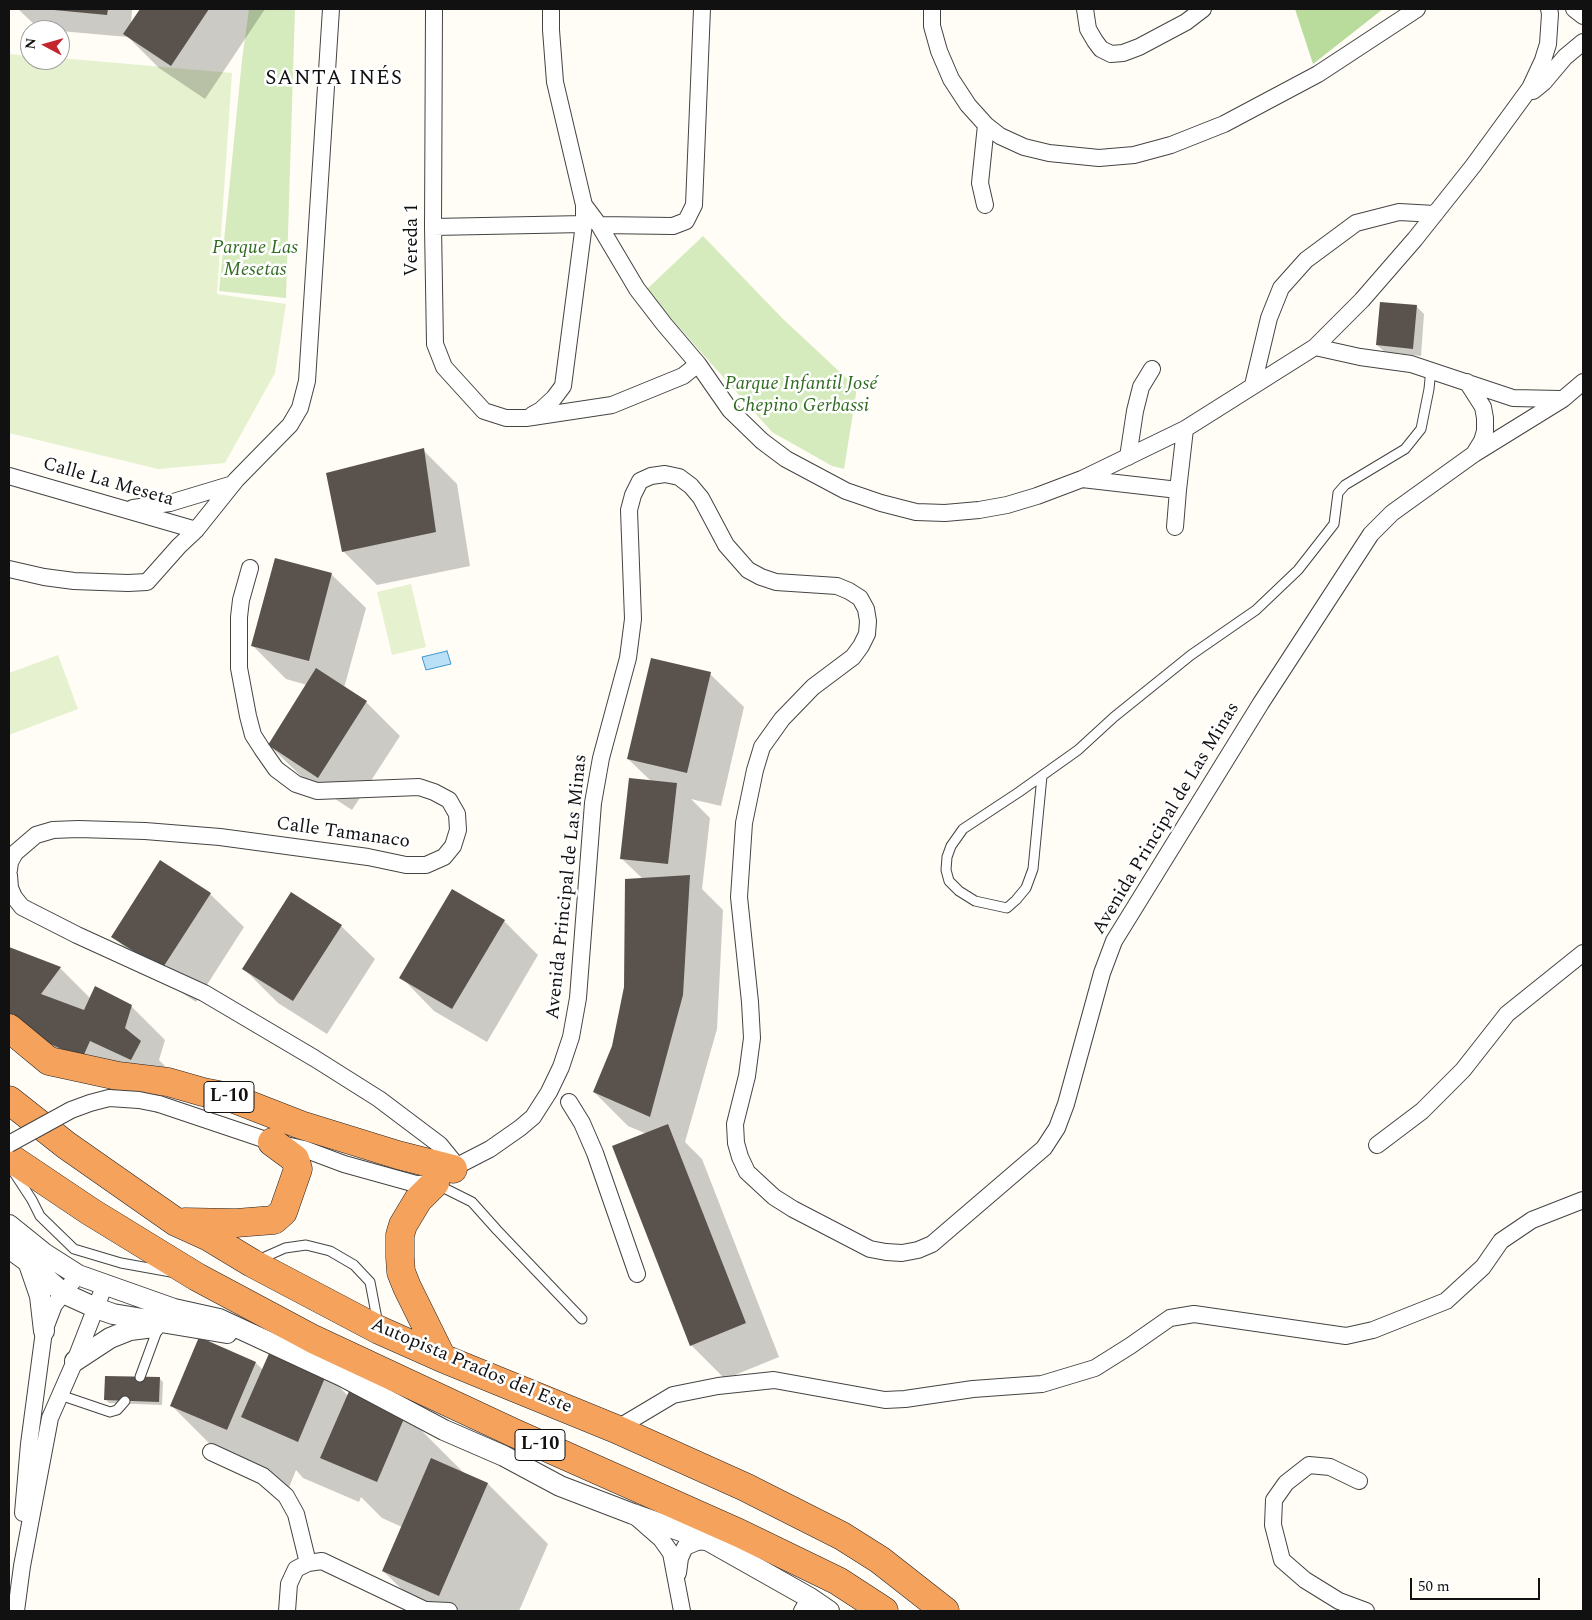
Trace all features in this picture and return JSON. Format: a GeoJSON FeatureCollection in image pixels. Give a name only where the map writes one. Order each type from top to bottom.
{"type":"FeatureCollection","features":[{"type":"Feature","properties":{"kind":"highway","name":"L-10"},"geometry":{"type":"LineString","coordinates":[[9,1028],[49,1061],[118,1076],[168,1082],[229,1097],[302,1125],[448,1173]]}},
{"type":"Feature","properties":{"kind":"highway","name":"Autopista Prados del Este"},"geometry":{"type":"LineString","coordinates":[[9,1100],[66,1145],[176,1222],[209,1237],[252,1263],[379,1330],[442,1358],[616,1429],[745,1487],[842,1536],[880,1560],[945,1611]]}},
{"type":"Feature","properties":{"kind":"highway"},"geometry":{"type":"LineString","coordinates":[[176,1222],[236,1223],[274,1220],[283,1212],[298,1169],[295,1159],[272,1142]]}},
{"type":"Feature","properties":{"kind":"highway","name":"Autopista Prados del Este"},"geometry":{"type":"LineString","coordinates":[[9,1157],[92,1212],[197,1277],[313,1339],[512,1432],[739,1533],[838,1582],[884,1611]]}},
{"type":"Feature","properties":{"kind":"highway"},"geometry":{"type":"LineString","coordinates":[[442,1358],[406,1287],[401,1272],[400,1235],[403,1225],[418,1200],[448,1173]]}},
{"type":"Feature","properties":{"kind":"street"},"geometry":{"type":"LineString","coordinates":[[9,569],[44,577],[74,581],[128,584],[147,582],[196,530],[233,484],[290,425],[300,408],[307,381],[331,9]]}},
{"type":"Feature","properties":{"kind":"street","name":"Vereda 1"},"geometry":{"type":"LineString","coordinates":[[434,9],[433,227],[435,344],[444,367],[484,411],[506,418],[526,418],[612,405],[682,376],[698,364]]}},
{"type":"Feature","properties":{"kind":"street"},"geometry":{"type":"LineString","coordinates":[[551,9],[555,82],[584,205],[591,225],[637,289],[698,364],[730,410],[762,441],[786,459],[846,491],[916,512],[945,513],[1007,505],[1082,479],[1185,429],[1315,347],[1362,300],[1435,214],[1521,101],[1530,88],[1543,60],[1549,31],[1549,9]]}},
{"type":"Feature","properties":{"kind":"street"},"geometry":{"type":"LineString","coordinates":[[433,227],[673,226],[686,220],[694,205],[702,9]]}},
{"type":"Feature","properties":{"kind":"street"},"geometry":{"type":"LineString","coordinates":[[932,9],[932,26],[939,52],[951,79],[968,105],[986,125],[1000,136],[1024,147],[1049,153],[1099,158],[1134,155],[1171,145],[1224,124],[1318,74],[1417,9]]}},
{"type":"Feature","properties":{"kind":"street"},"geometry":{"type":"LineString","coordinates":[[1085,9],[1088,29],[1095,42],[1101,49],[1111,54],[1117,54],[1139,47],[1186,22],[1203,9]]}},
{"type":"Feature","properties":{"kind":"street"},"geometry":{"type":"LineString","coordinates":[[1574,9],[1583,16]]}},
{"type":"Feature","properties":{"kind":"street"},"geometry":{"type":"LineString","coordinates":[[1521,101],[1544,82],[1565,57],[1583,42]]}},
{"type":"Feature","properties":{"kind":"street"},"geometry":{"type":"LineString","coordinates":[[985,205],[980,183],[986,125]]}},
{"type":"Feature","properties":{"kind":"street"},"geometry":{"type":"LineString","coordinates":[[1253,385],[1269,318],[1281,288],[1306,260],[1356,223],[1399,212],[1435,214]]}},
{"type":"Feature","properties":{"kind":"street"},"geometry":{"type":"LineString","coordinates":[[526,418],[541,410],[563,386],[591,225]]}},
{"type":"Feature","properties":{"kind":"street"},"geometry":{"type":"LineString","coordinates":[[1315,347],[1431,369],[1449,377],[1513,398],[1563,399]]}},
{"type":"Feature","properties":{"kind":"street"},"geometry":{"type":"LineString","coordinates":[[1128,457],[1135,411],[1141,387],[1152,369]]}},
{"type":"Feature","properties":{"kind":"street"},"geometry":{"type":"LineString","coordinates":[[1467,382],[1483,407],[1485,418],[1485,431],[1482,441],[1474,454]]}},
{"type":"Feature","properties":{"kind":"street","name":"Avenida Principal de Las Minas"},"geometry":{"type":"LineString","coordinates":[[448,1173],[490,1149],[533,1117],[542,1105],[557,1076],[570,1037],[578,998],[593,803],[601,758],[628,658],[633,619],[629,510],[633,495],[640,481],[652,476],[665,474],[679,477],[691,486],[701,498],[726,545],[748,570],[761,578],[776,582],[837,586],[850,591],[860,598],[866,609],[868,621],[867,634],[861,646],[853,657],[813,687],[782,719],[762,747],[755,770],[744,823],[739,897],[752,1038],[747,1076],[735,1124],[738,1150],[747,1172],[774,1197],[870,1249],[902,1253],[918,1250],[932,1244],[1044,1148],[1057,1128],[1066,1104],[1102,972],[1114,941],[1261,703],[1371,534],[1392,513],[1474,454],[1563,399],[1583,382]]}},
{"type":"Feature","properties":{"kind":"street"},"geometry":{"type":"LineString","coordinates":[[1175,527],[1185,429]]}},
{"type":"Feature","properties":{"kind":"street","name":"Calle La Meseta"},"geometry":{"type":"LineString","coordinates":[[9,476],[196,530]]}},
{"type":"Feature","properties":{"kind":"street"},"geometry":{"type":"LineString","coordinates":[[1082,479],[1178,490]]}},
{"type":"Feature","properties":{"kind":"street"},"geometry":{"type":"LineString","coordinates":[[126,509],[170,503],[233,484]]}},
{"type":"Feature","properties":{"kind":"street","name":"Calle Tamanaco"},"geometry":{"type":"LineString","coordinates":[[9,870],[10,862],[15,852],[36,835],[53,830],[78,829],[145,831],[220,837],[368,857],[406,865],[426,865],[444,857],[452,846],[458,830],[456,814],[449,800],[419,787],[317,791],[296,784],[276,769],[262,749],[253,735],[239,668],[239,617],[241,600],[250,568]]}},
{"type":"Feature","properties":{"kind":"street"},"geometry":{"type":"LineString","coordinates":[[9,875],[10,888],[22,908],[204,993],[380,1098],[440,1145],[448,1173],[416,1184],[396,1180],[304,1149],[272,1142],[159,1104],[139,1100],[109,1098],[71,1110],[9,1144]]}},
{"type":"Feature","properties":{"kind":"street"},"geometry":{"type":"LineString","coordinates":[[1377,1145],[1422,1111],[1463,1070],[1507,1014],[1583,953]]}},
{"type":"Feature","properties":{"kind":"street"},"geometry":{"type":"LineString","coordinates":[[570,1102],[582,1123],[595,1153],[637,1274]]}},
{"type":"Feature","properties":{"kind":"street"},"geometry":{"type":"LineString","coordinates":[[616,1429],[673,1394],[727,1385],[774,1380],[884,1400],[905,1400],[973,1389],[1042,1384],[1095,1368],[1170,1318],[1194,1314],[1346,1336],[1373,1330],[1446,1301],[1482,1267],[1501,1241],[1532,1220],[1583,1200]]}},
{"type":"Feature","properties":{"kind":"street"},"geometry":{"type":"LineString","coordinates":[[9,1225],[39,1250],[78,1275],[174,1309],[219,1319],[342,1376],[444,1430],[504,1456],[560,1486],[709,1541],[806,1605],[829,1611]]}},
{"type":"Feature","properties":{"kind":"street"},"geometry":{"type":"LineString","coordinates":[[9,1248],[63,1293],[96,1308],[113,1314],[217,1332],[252,1334]]}},
{"type":"Feature","properties":{"kind":"street"},"geometry":{"type":"LineString","coordinates":[[28,1262],[40,1296],[44,1331]]}},
{"type":"Feature","properties":{"kind":"street"},"geometry":{"type":"LineString","coordinates":[[22,1566],[24,1488],[34,1394],[44,1331],[52,1309],[78,1275]]}},
{"type":"Feature","properties":{"kind":"street"},"geometry":{"type":"LineString","coordinates":[[16,1611],[22,1566],[50,1418],[105,1284]]}},
{"type":"Feature","properties":{"kind":"street"},"geometry":{"type":"LineString","coordinates":[[75,1361],[110,1338],[130,1330],[158,1327],[194,1328]]}},
{"type":"Feature","properties":{"kind":"street"},"geometry":{"type":"LineString","coordinates":[[212,1452],[263,1476],[286,1496],[296,1514],[308,1563]]}},
{"type":"Feature","properties":{"kind":"street"},"geometry":{"type":"LineString","coordinates":[[1359,1481],[1330,1467],[1309,1465],[1286,1482],[1274,1500],[1273,1525],[1282,1560],[1305,1580],[1340,1601],[1366,1611]]}},
{"type":"Feature","properties":{"kind":"street"},"geometry":{"type":"LineString","coordinates":[[633,1514],[665,1544],[671,1553],[682,1611]]}},
{"type":"Feature","properties":{"kind":"street"},"geometry":{"type":"LineString","coordinates":[[677,1583],[680,1558],[685,1547],[697,1542],[709,1541]]}},
{"type":"Feature","properties":{"kind":"street"},"geometry":{"type":"LineString","coordinates":[[287,1611],[288,1584],[296,1569],[308,1563],[322,1561],[427,1611],[449,1611]]}},
{"type":"Feature","properties":{"kind":"lane"},"geometry":{"type":"LineString","coordinates":[[1042,776],[1033,869],[1026,888],[1007,908],[975,901],[959,891],[949,881],[946,870],[947,857],[951,846],[963,829],[1078,750],[1191,654],[1256,610],[1298,570],[1334,524],[1338,493],[1345,485],[1405,449],[1421,430],[1431,369]]}},
{"type":"Feature","properties":{"kind":"lane"},"geometry":{"type":"LineString","coordinates":[[9,1162],[40,1216],[74,1249],[121,1263],[197,1277]]}},
{"type":"Feature","properties":{"kind":"lane"},"geometry":{"type":"LineString","coordinates":[[448,1173],[497,1230],[582,1319]]}},
{"type":"Feature","properties":{"kind":"lane"},"geometry":{"type":"LineString","coordinates":[[252,1263],[285,1248],[306,1245],[330,1251],[354,1265],[370,1282],[379,1330]]}},
{"type":"Feature","properties":{"kind":"lane"},"geometry":{"type":"LineString","coordinates":[[140,1377],[158,1327]]}},
{"type":"Feature","properties":{"kind":"lane"},"geometry":{"type":"LineString","coordinates":[[60,1395],[110,1412],[117,1410],[126,1401]]}},
{"type":"Feature","properties":{"kind":"green space","name":"Parque Las Mesetas"},"geometry":{"type":"Polygon","coordinates":[[[249,9],[295,9],[286,298],[219,291],[242,60],[249,9]]]}},
{"type":"Feature","properties":{"kind":"green space"},"geometry":{"type":"Polygon","coordinates":[[[1295,9],[1383,9],[1313,64],[1295,9]]]}},
{"type":"Feature","properties":{"kind":"green space"},"geometry":{"type":"Polygon","coordinates":[[[9,54],[20,55],[20,70],[70,70],[70,59],[232,73],[217,294],[286,304],[275,373],[225,463],[158,469],[9,433],[9,54]]]}},
{"type":"Feature","properties":{"kind":"green space","name":"Parque Infantil José Chepino Gerbassi"},"geometry":{"type":"Polygon","coordinates":[[[703,236],[782,318],[857,388],[844,469],[832,466],[772,432],[646,290],[703,236]]]}},
{"type":"Feature","properties":{"kind":"green space"},"geometry":{"type":"Polygon","coordinates":[[[411,584],[426,647],[392,655],[377,592],[411,584]]]}},
{"type":"Feature","properties":{"kind":"green space"},"geometry":{"type":"Polygon","coordinates":[[[58,655],[78,709],[9,735],[9,673],[58,655]]]}},
{"type":"Feature","properties":{"kind":"water"},"geometry":{"type":"Polygon","coordinates":[[[447,651],[451,664],[426,670],[422,657],[447,651]]]}},
{"type":"Feature","properties":{"kind":"building"},"geometry":{"type":"Polygon","coordinates":[[[54,9],[108,9],[107,15],[54,9]]]}},
{"type":"Feature","properties":{"kind":"building"},"geometry":{"type":"Polygon","coordinates":[[[140,9],[209,9],[171,66],[123,34],[140,9]]]}},
{"type":"Feature","properties":{"kind":"building"},"geometry":{"type":"Polygon","coordinates":[[[1380,302],[1417,305],[1413,349],[1376,345],[1380,302]]]}},
{"type":"Feature","properties":{"kind":"building"},"geometry":{"type":"Polygon","coordinates":[[[424,448],[436,532],[342,552],[326,473],[424,448]]]}},
{"type":"Feature","properties":{"kind":"building"},"geometry":{"type":"Polygon","coordinates":[[[275,558],[332,573],[309,661],[251,646],[275,558]]]}},
{"type":"Feature","properties":{"kind":"building"},"geometry":{"type":"Polygon","coordinates":[[[651,658],[711,672],[687,773],[627,759],[651,658]]]}},
{"type":"Feature","properties":{"kind":"building"},"geometry":{"type":"Polygon","coordinates":[[[316,668],[367,701],[318,778],[268,745],[316,668]]]}},
{"type":"Feature","properties":{"kind":"building"},"geometry":{"type":"Polygon","coordinates":[[[629,778],[677,783],[668,864],[620,859],[629,778]]]}},
{"type":"Feature","properties":{"kind":"building"},"geometry":{"type":"Polygon","coordinates":[[[160,860],[211,893],[162,969],[111,937],[160,860]]]}},
{"type":"Feature","properties":{"kind":"building"},"geometry":{"type":"Polygon","coordinates":[[[690,875],[683,995],[650,1117],[593,1092],[612,1046],[624,987],[625,879],[690,875]]]}},
{"type":"Feature","properties":{"kind":"building"},"geometry":{"type":"Polygon","coordinates":[[[452,889],[505,920],[452,1009],[399,978],[452,889]]]}},
{"type":"Feature","properties":{"kind":"building"},"geometry":{"type":"Polygon","coordinates":[[[291,892],[342,925],[293,1001],[242,969],[291,892]]]}},
{"type":"Feature","properties":{"kind":"building"},"geometry":{"type":"Polygon","coordinates":[[[9,947],[61,967],[41,994],[84,1010],[95,986],[132,1005],[125,1028],[141,1041],[131,1060],[90,1041],[82,1059],[36,1037],[9,1015],[9,947]]]}},
{"type":"Feature","properties":{"kind":"building"},"geometry":{"type":"Polygon","coordinates":[[[668,1124],[746,1323],[690,1346],[612,1146],[668,1124]]]}},
{"type":"Feature","properties":{"kind":"building"},"geometry":{"type":"Polygon","coordinates":[[[199,1337],[256,1362],[227,1430],[170,1406],[199,1337]]]}},
{"type":"Feature","properties":{"kind":"building"},"geometry":{"type":"Polygon","coordinates":[[[271,1349],[327,1373],[298,1442],[241,1417],[271,1349]]]}},
{"type":"Feature","properties":{"kind":"building"},"geometry":{"type":"Polygon","coordinates":[[[105,1376],[160,1377],[159,1402],[104,1400],[105,1376]]]}},
{"type":"Feature","properties":{"kind":"building"},"geometry":{"type":"Polygon","coordinates":[[[350,1389],[406,1414],[377,1482],[320,1458],[350,1389]]]}},
{"type":"Feature","properties":{"kind":"building"},"geometry":{"type":"Polygon","coordinates":[[[431,1458],[488,1483],[439,1596],[382,1571],[431,1458]]]}},
{"type":"Feature","properties":{"kind":"district","name":"SANTA INÉS"},"geometry":{"type":"Point","coordinates":[334,80]}}]}
